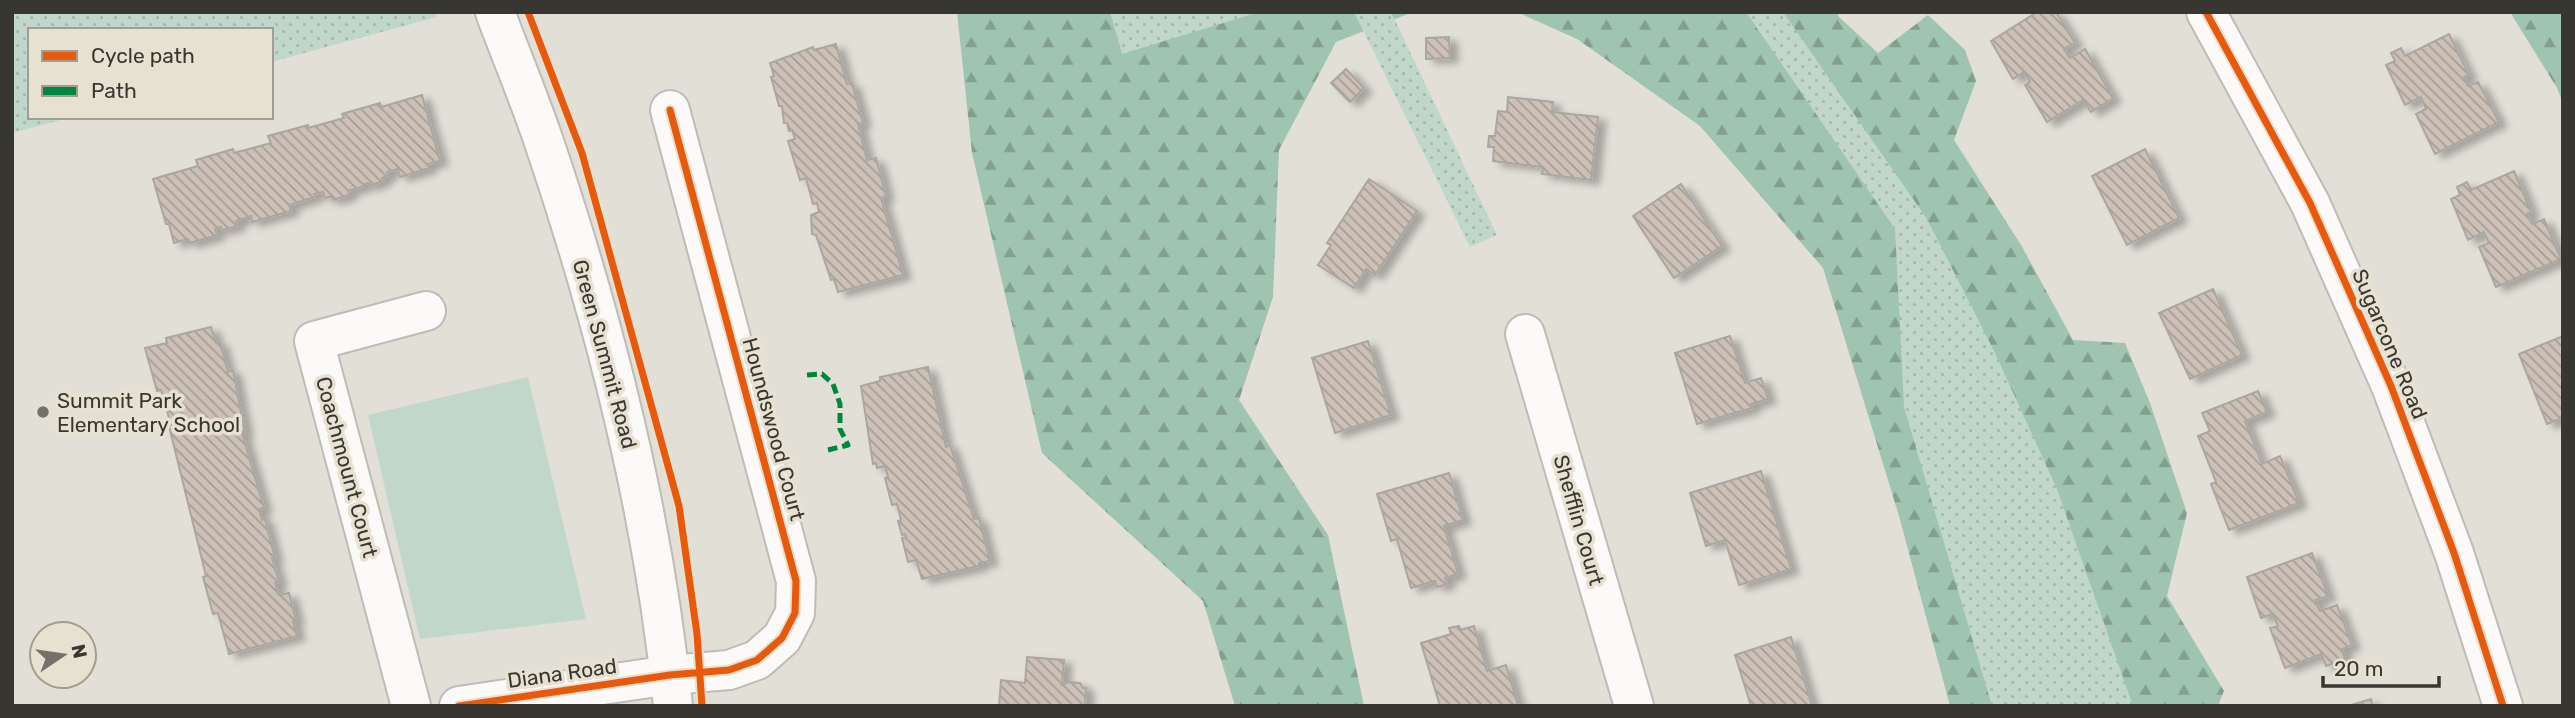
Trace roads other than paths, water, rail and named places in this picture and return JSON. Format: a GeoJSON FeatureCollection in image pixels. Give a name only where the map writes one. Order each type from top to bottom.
{"type":"FeatureCollection","features":[{"type":"Feature","properties":{"kind":"street","name":"Green Summit Road"},"geometry":{"type":"LineString","coordinates":[[495,12],[544,142],[590,291],[635,464],[672,690]]}},
{"type":"Feature","properties":{"kind":"street","name":"Sugarcone Road"},"geometry":{"type":"LineString","coordinates":[[2206,12],[2310,203],[2391,386],[2454,553],[2503,706]]}},
{"type":"Feature","properties":{"kind":"street","name":"Houndswood Court"},"geometry":{"type":"LineString","coordinates":[[670,110],[796,580],[795,613],[782,638],[757,660],[672,690]]}},
{"type":"Feature","properties":{"kind":"street","name":"Coachmount Court"},"geometry":{"type":"LineString","coordinates":[[411,706],[314,341],[426,311]]}},
{"type":"Feature","properties":{"kind":"street","name":"Shefflin Court"},"geometry":{"type":"LineString","coordinates":[[1525,334],[1634,706]]}},
{"type":"Feature","properties":{"kind":"street","name":"Diana Road"},"geometry":{"type":"LineString","coordinates":[[459,706],[672,690]]}},
{"type":"Feature","properties":{"kind":"place","name":"Summit Park Elementary School"},"geometry":{"type":"Point","coordinates":[43,412]}}]}
